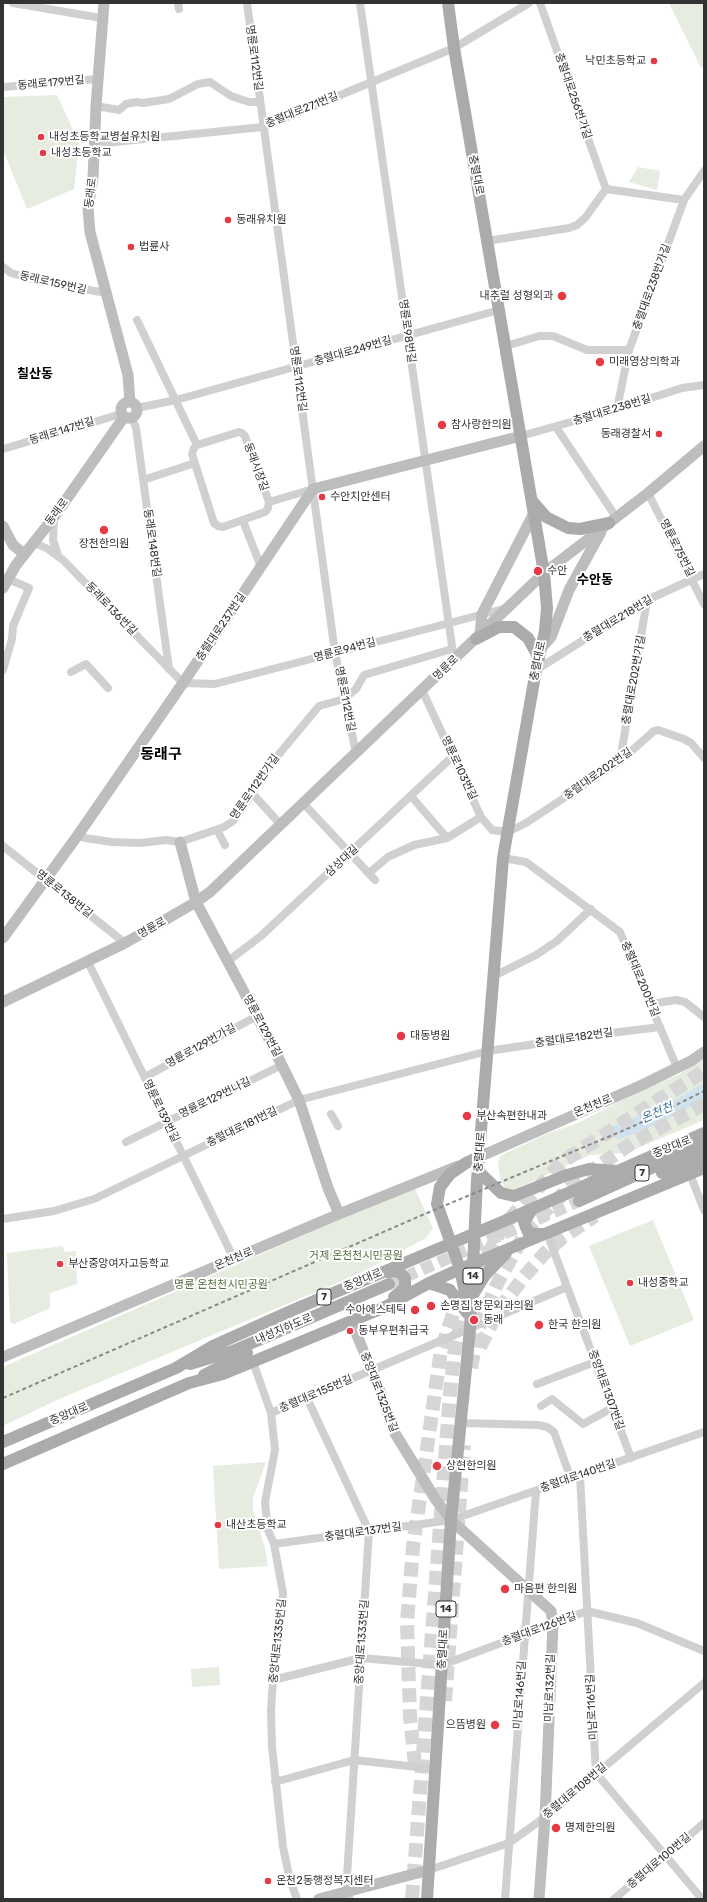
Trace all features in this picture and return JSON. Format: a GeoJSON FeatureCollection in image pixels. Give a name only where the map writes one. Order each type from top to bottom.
{"type":"FeatureCollection","features":[{"type":"Feature","properties":{"kind":"main road","name":"충렬대로"},"geometry":{"type":"LineString","coordinates":[[427,1899],[451,1520],[471,1324],[479,1165],[503,858],[536,670],[545,631],[547,608],[544,574],[454,48],[448,3]]}},
{"type":"Feature","properties":{"kind":"main road"},"geometry":{"type":"LineString","coordinates":[[533,507],[546,517],[568,528],[580,529],[610,523]]}},
{"type":"Feature","properties":{"kind":"main road"},"geometry":{"type":"LineString","coordinates":[[478,636],[499,627],[514,627],[528,638],[540,653]]}},
{"type":"Feature","properties":{"kind":"main road","name":"중앙대로"},"geometry":{"type":"LineString","coordinates":[[3,1442],[176,1368],[213,1346],[292,1310],[475,1234],[704,1133]]}},
{"type":"Feature","properties":{"kind":"main road","name":"7"},"geometry":{"type":"LineString","coordinates":[[704,1146],[682,1154],[580,1204],[704,1155]]}},
{"type":"Feature","properties":{"kind":"main road"},"geometry":{"type":"LineString","coordinates":[[471,1324],[460,1269],[437,1204],[440,1187],[449,1176],[466,1163],[479,1165],[501,1193],[514,1196],[567,1175],[589,1169],[619,1171]]}},
{"type":"Feature","properties":{"kind":"main road","name":"중앙대로"},"geometry":{"type":"LineString","coordinates":[[3,1464],[189,1383],[223,1374],[383,1308],[429,1283],[460,1269],[704,1168]]}},
{"type":"Feature","properties":{"kind":"main road"},"geometry":{"type":"LineString","coordinates":[[533,1208],[524,1222],[528,1232],[535,1234],[546,1233]]}},
{"type":"Feature","properties":{"kind":"main road"},"geometry":{"type":"LineString","coordinates":[[472,1296],[485,1275],[496,1262],[514,1247]]}},
{"type":"Feature","properties":{"kind":"main road"},"geometry":{"type":"LineString","coordinates":[[381,1273],[398,1271],[402,1274],[406,1282],[405,1288],[383,1308]]}},
{"type":"Feature","properties":{"kind":"main road"},"geometry":{"type":"LineString","coordinates":[[429,1283],[450,1290],[471,1324]]}},
{"type":"Feature","properties":{"kind":"main road","name":"내성지하도로"},"geometry":{"type":"LineString","coordinates":[[176,1368],[234,1354],[391,1287]]}},
{"type":"Feature","properties":{"kind":"main road","name":"내성지하도로"},"geometry":{"type":"LineString","coordinates":[[189,1383],[234,1354]]}},
{"type":"Feature","properties":{"kind":"street"},"geometry":{"type":"LineString","coordinates":[[13,3],[102,18]]}},
{"type":"Feature","properties":{"kind":"street","name":"동래로"},"geometry":{"type":"LineString","coordinates":[[6,584],[24,554],[54,517],[129,412],[128,375],[90,232],[88,208],[93,178],[96,106],[104,3]]}},
{"type":"Feature","properties":{"kind":"street","name":"명륜로112번길"},"geometry":{"type":"LineString","coordinates":[[247,3],[335,653],[356,753]]}},
{"type":"Feature","properties":{"kind":"street","name":"명륜로98번길"},"geometry":{"type":"LineString","coordinates":[[360,3],[453,654]]}},
{"type":"Feature","properties":{"kind":"street","name":"충렬대로271번길"},"geometry":{"type":"LineString","coordinates":[[95,144],[263,127],[454,48],[529,3]]}},
{"type":"Feature","properties":{"kind":"street","name":"충렬대로256번가길"},"geometry":{"type":"LineString","coordinates":[[540,3],[606,189]]}},
{"type":"Feature","properties":{"kind":"street","name":"동래로179번길"},"geometry":{"type":"LineString","coordinates":[[3,87],[98,79]]}},
{"type":"Feature","properties":{"kind":"street"},"geometry":{"type":"LineString","coordinates":[[96,106],[119,110],[126,104],[169,99],[198,84],[210,82],[231,96],[249,102],[260,102]]}},
{"type":"Feature","properties":{"kind":"street","name":"충렬대로238번가길"},"geometry":{"type":"LineString","coordinates":[[617,409],[629,350],[684,200],[704,171]]}},
{"type":"Feature","properties":{"kind":"street"},"geometry":{"type":"LineString","coordinates":[[488,241],[577,226],[585,218],[606,189],[684,200]]}},
{"type":"Feature","properties":{"kind":"street","name":"동래로159번길"},"geometry":{"type":"LineString","coordinates":[[3,267],[11,273],[40,281],[106,293]]}},
{"type":"Feature","properties":{"kind":"street","name":"충렬대로249번길"},"geometry":{"type":"LineString","coordinates":[[129,412],[297,367],[499,310]]}},
{"type":"Feature","properties":{"kind":"street"},"geometry":{"type":"LineString","coordinates":[[137,320],[197,445]]}},
{"type":"Feature","properties":{"kind":"street"},"geometry":{"type":"LineString","coordinates":[[506,346],[524,340],[554,336],[587,350],[629,350]]}},
{"type":"Feature","properties":{"kind":"street","name":"충렬대로238번길"},"geometry":{"type":"LineString","coordinates":[[521,436],[617,409],[682,388],[704,385]]}},
{"type":"Feature","properties":{"kind":"street","name":"동래로147번길"},"geometry":{"type":"LineString","coordinates":[[3,449],[129,412]]}},
{"type":"Feature","properties":{"kind":"street","name":"동래로148번길"},"geometry":{"type":"LineString","coordinates":[[129,412],[136,428],[169,669]]}},
{"type":"Feature","properties":{"kind":"street"},"geometry":{"type":"LineString","coordinates":[[540,653],[551,637],[569,590],[610,523],[556,426]]}},
{"type":"Feature","properties":{"kind":"street","name":"동래시장길"},"geometry":{"type":"LineString","coordinates":[[242,433],[245,436],[269,502],[265,512],[223,527],[218,526],[214,523],[195,463],[192,454],[197,445],[232,434],[242,433]]}},
{"type":"Feature","properties":{"kind":"street"},"geometry":{"type":"LineString","coordinates":[[313,489],[425,459],[521,436]]}},
{"type":"Feature","properties":{"kind":"street","name":"명륜로"},"geometry":{"type":"LineString","coordinates":[[3,1002],[125,943],[196,902],[210,892],[422,690],[453,654],[478,636],[544,574],[648,493],[704,446]]}},
{"type":"Feature","properties":{"kind":"street"},"geometry":{"type":"LineString","coordinates":[[143,480],[195,463]]}},
{"type":"Feature","properties":{"kind":"street","name":"동래시장길"},"geometry":{"type":"LineString","coordinates":[[269,502],[313,489]]}},
{"type":"Feature","properties":{"kind":"street","name":"충렬대로237번길"},"geometry":{"type":"LineString","coordinates":[[3,938],[78,835],[313,489]]}},
{"type":"Feature","properties":{"kind":"street","name":"명륜로75번길"},"geometry":{"type":"LineString","coordinates":[[648,493],[693,579],[704,604]]}},
{"type":"Feature","properties":{"kind":"street"},"geometry":{"type":"LineString","coordinates":[[478,636],[482,614],[533,507]]}},
{"type":"Feature","properties":{"kind":"street"},"geometry":{"type":"LineString","coordinates":[[54,517],[54,540],[58,555]]}},
{"type":"Feature","properties":{"kind":"street"},"geometry":{"type":"LineString","coordinates":[[243,521],[261,567]]}},
{"type":"Feature","properties":{"kind":"street"},"geometry":{"type":"LineString","coordinates":[[3,526],[13,545],[24,554]]}},
{"type":"Feature","properties":{"kind":"street","name":"동래로136번길"},"geometry":{"type":"LineString","coordinates":[[33,542],[58,555],[182,683]]}},
{"type":"Feature","properties":{"kind":"street","name":"충렬대로218번길"},"geometry":{"type":"LineString","coordinates":[[536,670],[647,600],[704,574]]}},
{"type":"Feature","properties":{"kind":"street"},"geometry":{"type":"LineString","coordinates":[[3,670],[12,639],[12,626],[29,588],[6,584]]}},
{"type":"Feature","properties":{"kind":"street","name":"충렬대로202번가길"},"geometry":{"type":"LineString","coordinates":[[620,760],[647,600]]}},
{"type":"Feature","properties":{"kind":"street","name":"명륜로94번길"},"geometry":{"type":"LineString","coordinates":[[182,683],[215,684],[449,622],[508,608]]}},
{"type":"Feature","properties":{"kind":"street"},"geometry":{"type":"LineString","coordinates":[[344,699],[356,689],[364,675],[453,654]]}},
{"type":"Feature","properties":{"kind":"street"},"geometry":{"type":"LineString","coordinates":[[71,672],[86,664],[108,688]]}},
{"type":"Feature","properties":{"kind":"street","name":"명륜로103번길"},"geometry":{"type":"LineString","coordinates":[[422,690],[481,817],[492,830],[508,832]]}},
{"type":"Feature","properties":{"kind":"street","name":"명륜로112번가길"},"geometry":{"type":"LineString","coordinates":[[78,835],[85,838],[112,842],[140,843],[166,840],[180,842],[217,830],[234,821],[270,765],[319,706],[344,699]]}},
{"type":"Feature","properties":{"kind":"street","name":"충렬대로202번길"},"geometry":{"type":"LineString","coordinates":[[508,832],[526,823],[620,760],[658,730],[684,738],[692,743],[704,758]]}},
{"type":"Feature","properties":{"kind":"street","name":"삼성대길"},"geometry":{"type":"LineString","coordinates":[[228,961],[261,936],[453,756]]}},
{"type":"Feature","properties":{"kind":"street"},"geometry":{"type":"LineString","coordinates":[[252,793],[281,825]]}},
{"type":"Feature","properties":{"kind":"street"},"geometry":{"type":"LineString","coordinates":[[411,796],[447,838]]}},
{"type":"Feature","properties":{"kind":"street"},"geometry":{"type":"LineString","coordinates":[[303,803],[375,880]]}},
{"type":"Feature","properties":{"kind":"street"},"geometry":{"type":"LineString","coordinates":[[368,873],[388,857],[414,845],[447,838],[481,817]]}},
{"type":"Feature","properties":{"kind":"street"},"geometry":{"type":"LineString","coordinates":[[217,830],[225,845]]}},
{"type":"Feature","properties":{"kind":"street","name":"명륜로129번길"},"geometry":{"type":"LineString","coordinates":[[180,842],[196,902],[257,1016],[299,1100],[328,1188],[339,1214]]}},
{"type":"Feature","properties":{"kind":"street","name":"명륜로138번길"},"geometry":{"type":"LineString","coordinates":[[3,846],[125,943]]}},
{"type":"Feature","properties":{"kind":"street","name":"충렬대로200번길"},"geometry":{"type":"LineString","coordinates":[[503,858],[526,862],[620,932],[677,1068]]}},
{"type":"Feature","properties":{"kind":"street"},"geometry":{"type":"LineString","coordinates":[[494,976],[536,955],[557,941],[591,909]]}},
{"type":"Feature","properties":{"kind":"street","name":"명륜로139번길"},"geometry":{"type":"LineString","coordinates":[[88,962],[234,1259]]}},
{"type":"Feature","properties":{"kind":"street"},"geometry":{"type":"LineString","coordinates":[[650,1004],[676,1000],[685,1002],[704,1017]]}},
{"type":"Feature","properties":{"kind":"street","name":"명륜로129번가길"},"geometry":{"type":"LineString","coordinates":[[144,1077],[257,1016]]}},
{"type":"Feature","properties":{"kind":"street","name":"충렬대로182번길"},"geometry":{"type":"LineString","coordinates":[[488,1051],[660,1027]]}},
{"type":"Feature","properties":{"kind":"street","name":"충렬대로181번길"},"geometry":{"type":"LineString","coordinates":[[3,1219],[73,1206],[100,1196],[299,1100],[488,1051]]}},
{"type":"Feature","properties":{"kind":"street","name":"온천천로"},"geometry":{"type":"LineString","coordinates":[[479,1165],[677,1068],[704,1052]]}},
{"type":"Feature","properties":{"kind":"street","name":"명륜로129번나길"},"geometry":{"type":"LineString","coordinates":[[126,1142],[282,1065]]}},
{"type":"Feature","properties":{"kind":"street"},"geometry":{"type":"LineString","coordinates":[[331,1114],[338,1126]]}},
{"type":"Feature","properties":{"kind":"street","name":"온천천로"},"geometry":{"type":"LineString","coordinates":[[3,1357],[339,1214],[466,1163]]}},
{"type":"Feature","properties":{"kind":"street"},"geometry":{"type":"LineString","coordinates":[[690,1174],[704,1210]]}},
{"type":"Feature","properties":{"kind":"street","name":"중앙대로1307번길"},"geometry":{"type":"LineString","coordinates":[[546,1233],[568,1287],[631,1458]]}},
{"type":"Feature","properties":{"kind":"street"},"geometry":{"type":"LineString","coordinates":[[471,1324],[568,1287]]}},
{"type":"Feature","properties":{"kind":"street","name":"중앙대로1325번길"},"geometry":{"type":"LineString","coordinates":[[351,1321],[372,1370],[393,1430],[436,1500],[451,1520]]}},
{"type":"Feature","properties":{"kind":"street","name":"충렬대로155번길"},"geometry":{"type":"LineString","coordinates":[[272,1413],[372,1370],[471,1324]]}},
{"type":"Feature","properties":{"kind":"street","name":"중앙대로1335번길"},"geometry":{"type":"LineString","coordinates":[[253,1362],[272,1413],[275,1450],[265,1502],[268,1530],[274,1544],[283,1593],[271,1711],[275,1782],[283,1847],[290,1880],[297,1899]]}},
{"type":"Feature","properties":{"kind":"street"},"geometry":{"type":"LineString","coordinates":[[537,1384],[596,1362]]}},
{"type":"Feature","properties":{"kind":"street","name":"중앙대로1333번길"},"geometry":{"type":"LineString","coordinates":[[307,1398],[369,1531],[354,1760],[348,1895]]}},
{"type":"Feature","properties":{"kind":"street"},"geometry":{"type":"LineString","coordinates":[[541,1406],[552,1399],[583,1424],[612,1408]]}},
{"type":"Feature","properties":{"kind":"street"},"geometry":{"type":"LineString","coordinates":[[461,1423],[538,1425],[547,1427],[554,1432],[570,1479]]}},
{"type":"Feature","properties":{"kind":"street","name":"충렬대로140번길"},"geometry":{"type":"LineString","coordinates":[[451,1520],[704,1432]]}},
{"type":"Feature","properties":{"kind":"street","name":"미남로116번길"},"geometry":{"type":"LineString","coordinates":[[580,1476],[596,1773]]}},
{"type":"Feature","properties":{"kind":"street","name":"미남로146번길"},"geometry":{"type":"LineString","coordinates":[[505,1899],[536,1491]]}},
{"type":"Feature","properties":{"kind":"street","name":"충렬대로137번길"},"geometry":{"type":"LineString","coordinates":[[274,1544],[451,1520]]}},
{"type":"Feature","properties":{"kind":"street","name":"미남로132번길"},"geometry":{"type":"LineString","coordinates":[[451,1520],[551,1611],[553,1624],[545,1817],[539,1899]]}},
{"type":"Feature","properties":{"kind":"street","name":"충렬대로126번길"},"geometry":{"type":"LineString","coordinates":[[442,1665],[587,1611],[637,1623],[704,1651]]}},
{"type":"Feature","properties":{"kind":"street"},"geometry":{"type":"LineString","coordinates":[[273,1680],[361,1658],[442,1665]]}},
{"type":"Feature","properties":{"kind":"street","name":"충렬대로108번길"},"geometry":{"type":"LineString","coordinates":[[429,1870],[509,1843],[545,1817],[704,1683]]}},
{"type":"Feature","properties":{"kind":"street"},"geometry":{"type":"LineString","coordinates":[[275,1782],[354,1760],[435,1768]]}},
{"type":"Feature","properties":{"kind":"street"},"geometry":{"type":"LineString","coordinates":[[596,1773],[702,1899]]}},
{"type":"Feature","properties":{"kind":"street","name":"충렬대로100번길"},"geometry":{"type":"LineString","coordinates":[[614,1899],[704,1823]]}},
{"type":"Feature","properties":{"kind":"street"},"geometry":{"type":"LineString","coordinates":[[319,1899],[348,1895],[429,1870]]}},
{"type":"Feature","properties":{"kind":"green space"},"geometry":{"type":"Polygon","coordinates":[[[669,3],[704,3],[704,66],[701,68],[669,3]]]}},
{"type":"Feature","properties":{"kind":"green space","name":"내성초등학교"},"geometry":{"type":"Polygon","coordinates":[[[57,95],[79,143],[74,189],[27,209],[3,150],[3,97],[57,95]]]}},
{"type":"Feature","properties":{"kind":"green space"},"geometry":{"type":"Polygon","coordinates":[[[638,167],[660,171],[657,190],[629,182],[638,167]]]}},
{"type":"Feature","properties":{"kind":"green space"},"geometry":{"type":"Polygon","coordinates":[[[704,1059],[704,1120],[626,1153],[590,1155],[513,1190],[505,1188],[500,1178],[498,1162],[500,1156],[549,1133],[578,1123],[636,1093],[678,1075],[704,1059]]]}},
{"type":"Feature","properties":{"kind":"green space"},"geometry":{"type":"Polygon","coordinates":[[[414,1187],[433,1228],[426,1238],[364,1271],[59,1399],[3,1426],[3,1367],[414,1187]]]}},
{"type":"Feature","properties":{"kind":"green space"},"geometry":{"type":"Polygon","coordinates":[[[653,1220],[694,1320],[630,1346],[589,1246],[653,1220]]]}},
{"type":"Feature","properties":{"kind":"green space"},"geometry":{"type":"Polygon","coordinates":[[[63,1246],[64,1252],[76,1251],[77,1284],[50,1293],[50,1308],[14,1324],[10,1322],[7,1253],[63,1246]]]}},
{"type":"Feature","properties":{"kind":"green space"},"geometry":{"type":"Polygon","coordinates":[[[266,1462],[253,1498],[253,1510],[265,1548],[268,1566],[219,1569],[213,1466],[266,1462]]]}},
{"type":"Feature","properties":{"kind":"green space"},"geometry":{"type":"Polygon","coordinates":[[[219,1667],[220,1685],[192,1687],[191,1669],[219,1667]]]}},
{"type":"Feature","properties":{"kind":"water","name":"온천천"},"geometry":{"type":"Polygon","coordinates":[[[704,1083],[704,1100],[660,1123],[618,1140],[612,1133],[611,1127],[668,1104],[704,1083]]]}},
{"type":"Feature","properties":{"kind":"tunnel"},"geometry":{"type":"LineString","coordinates":[[412,1899],[450,1393],[455,1347],[463,1315],[476,1276],[504,1225],[562,1162],[704,1071]]}},
{"type":"Feature","properties":{"kind":"tunnel"},"geometry":{"type":"LineString","coordinates":[[471,1368],[478,1330],[486,1309],[498,1282],[528,1228],[575,1182],[632,1143],[704,1104]]}},
{"type":"Feature","properties":{"kind":"tunnel"},"geometry":{"type":"LineString","coordinates":[[389,1284],[579,1201]]}},
{"type":"Feature","properties":{"kind":"tunnel"},"geometry":{"type":"LineString","coordinates":[[480,1347],[498,1311],[523,1278],[544,1254],[563,1237],[595,1216]]}},
{"type":"Feature","properties":{"kind":"tunnel"},"geometry":{"type":"LineString","coordinates":[[415,1765],[410,1716],[407,1623],[413,1547],[441,1350],[459,1296]]}},
{"type":"Feature","properties":{"kind":"tunnel"},"geometry":{"type":"LineString","coordinates":[[445,1701],[464,1445]]}},
{"type":"Feature","properties":{"kind":"railway"},"geometry":{"type":"LineString","coordinates":[[3,1398],[420,1216],[634,1126],[704,1091]]}},
{"type":"Feature","properties":{"kind":"place","name":"낙민초등학교"},"geometry":{"type":"Point","coordinates":[654,61]}},
{"type":"Feature","properties":{"kind":"place","name":"내성초등학교병설유치원"},"geometry":{"type":"Point","coordinates":[41,137]}},
{"type":"Feature","properties":{"kind":"place","name":"내성초등학교"},"geometry":{"type":"Point","coordinates":[43,153]}},
{"type":"Feature","properties":{"kind":"place","name":"동래유치원"},"geometry":{"type":"Point","coordinates":[228,220]}},
{"type":"Feature","properties":{"kind":"place","name":"법륜사"},"geometry":{"type":"Point","coordinates":[131,247]}},
{"type":"Feature","properties":{"kind":"place","name":"내추럴 성형외과"},"geometry":{"type":"Point","coordinates":[562,296]}},
{"type":"Feature","properties":{"kind":"place","name":"미래영상의학과"},"geometry":{"type":"Point","coordinates":[600,362]}},
{"type":"Feature","properties":{"kind":"place","name":"참사랑한의원"},"geometry":{"type":"Point","coordinates":[442,425]}},
{"type":"Feature","properties":{"kind":"place","name":"동래경찰서"},"geometry":{"type":"Point","coordinates":[659,434]}},
{"type":"Feature","properties":{"kind":"place","name":"수안치안센터"},"geometry":{"type":"Point","coordinates":[322,497]}},
{"type":"Feature","properties":{"kind":"place","name":"장천한의원"},"geometry":{"type":"Point","coordinates":[104,530]}},
{"type":"Feature","properties":{"kind":"place","name":"수안"},"geometry":{"type":"Point","coordinates":[538,571]}},
{"type":"Feature","properties":{"kind":"place","name":"대동병원"},"geometry":{"type":"Point","coordinates":[401,1036]}},
{"type":"Feature","properties":{"kind":"place","name":"부산속편한내과"},"geometry":{"type":"Point","coordinates":[467,1116]}},
{"type":"Feature","properties":{"kind":"place","name":"부산중앙여자고등학교"},"geometry":{"type":"Point","coordinates":[60,1264]}},
{"type":"Feature","properties":{"kind":"place","name":"내성중학교"},"geometry":{"type":"Point","coordinates":[630,1283]}},
{"type":"Feature","properties":{"kind":"place","name":"손명집 창문외과의원"},"geometry":{"type":"Point","coordinates":[431,1306]}},
{"type":"Feature","properties":{"kind":"place","name":"수아에스테틱"},"geometry":{"type":"Point","coordinates":[415,1310]}},
{"type":"Feature","properties":{"kind":"place","name":"동래"},"geometry":{"type":"Point","coordinates":[474,1320]}},
{"type":"Feature","properties":{"kind":"place","name":"한국 한의원"},"geometry":{"type":"Point","coordinates":[539,1325]}},
{"type":"Feature","properties":{"kind":"place","name":"동부우편취급국"},"geometry":{"type":"Point","coordinates":[350,1331]}},
{"type":"Feature","properties":{"kind":"place","name":"상현한의원"},"geometry":{"type":"Point","coordinates":[437,1466]}},
{"type":"Feature","properties":{"kind":"place","name":"내산초등학교"},"geometry":{"type":"Point","coordinates":[218,1525]}},
{"type":"Feature","properties":{"kind":"place","name":"마음편 한의원"},"geometry":{"type":"Point","coordinates":[505,1589]}},
{"type":"Feature","properties":{"kind":"place","name":"으뜸병원"},"geometry":{"type":"Point","coordinates":[495,1725]}},
{"type":"Feature","properties":{"kind":"place","name":"명제한의원"},"geometry":{"type":"Point","coordinates":[556,1828]}},
{"type":"Feature","properties":{"kind":"place","name":"온천2동행정복지센터"},"geometry":{"type":"Point","coordinates":[268,1881]}},
{"type":"Feature","properties":{"kind":"district","name":"칠산동"},"geometry":{"type":"Point","coordinates":[35,374]}},
{"type":"Feature","properties":{"kind":"district","name":"수안동"},"geometry":{"type":"Point","coordinates":[595,580]}},
{"type":"Feature","properties":{"kind":"district","name":"동래구"},"geometry":{"type":"Point","coordinates":[161,755]}},
{"type":"Feature","properties":{"kind":"park label","name":"거제 온천천시민공원"},"geometry":{"type":"Point","coordinates":[356,1256]}},
{"type":"Feature","properties":{"kind":"park label","name":"명륜 온천천시민공원"},"geometry":{"type":"Point","coordinates":[221,1285]}}]}
